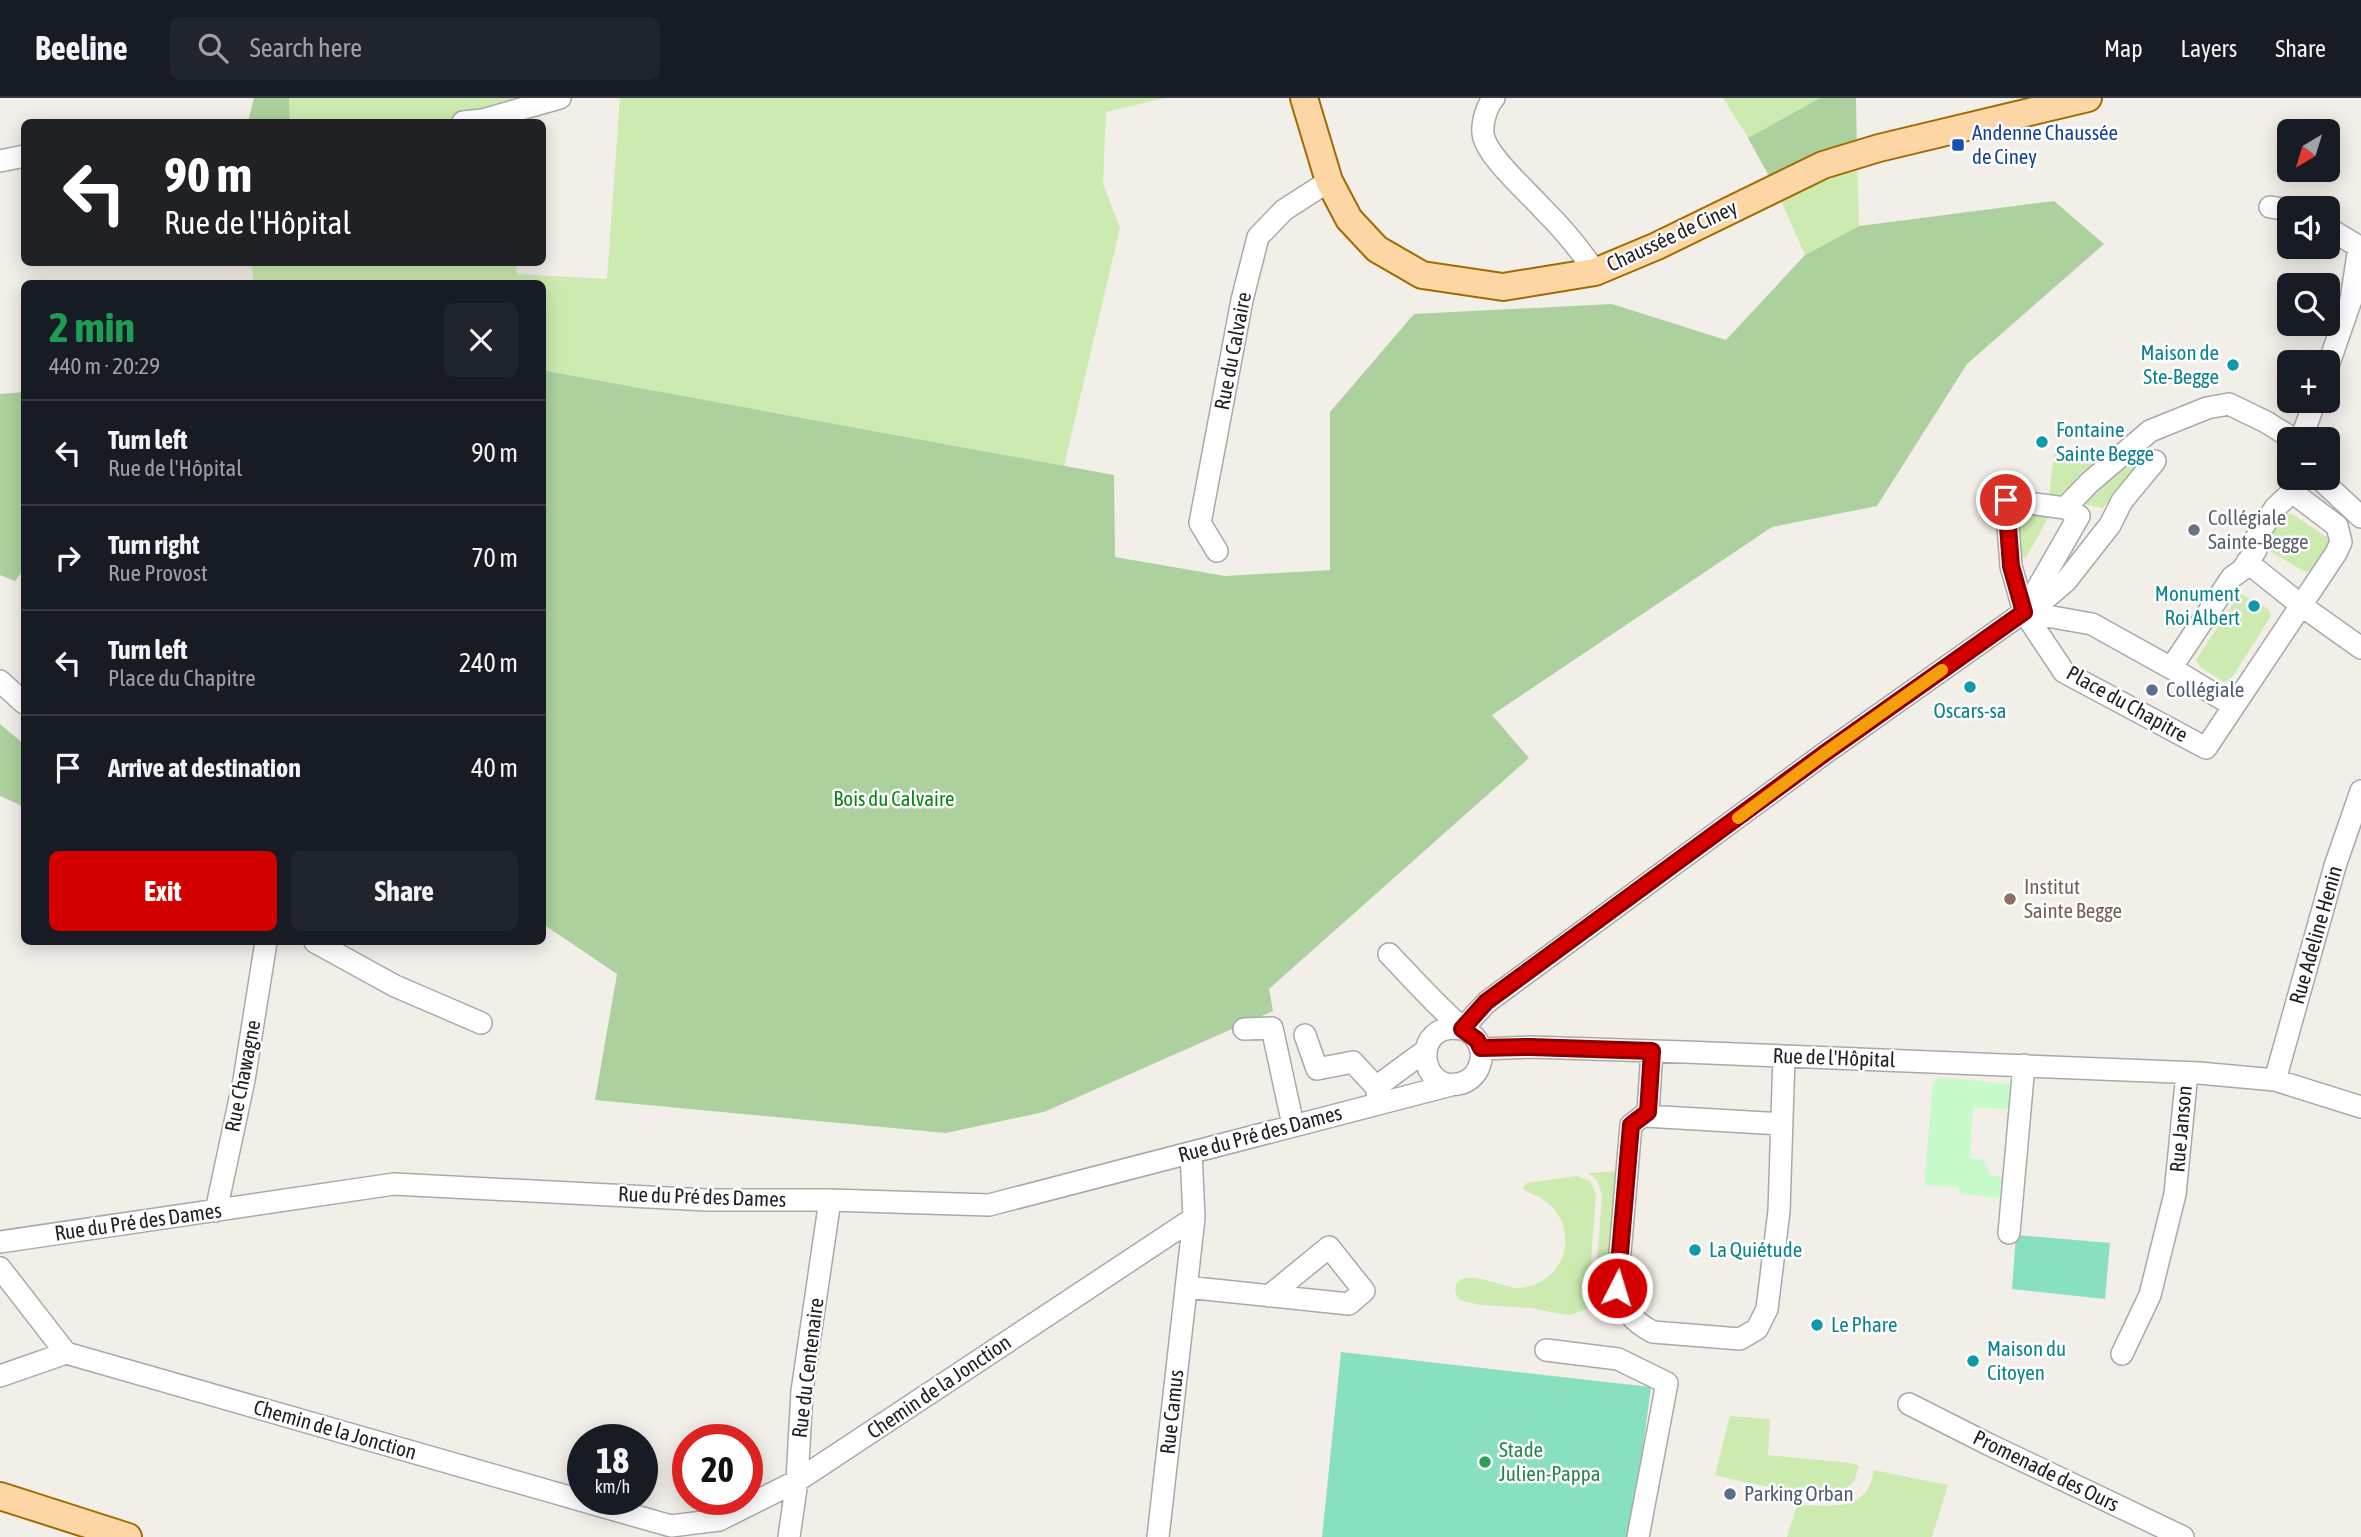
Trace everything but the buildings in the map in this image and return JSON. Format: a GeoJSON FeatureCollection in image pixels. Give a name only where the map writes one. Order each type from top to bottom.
{"type":"FeatureCollection","features":[{"type":"Feature","properties":{"kind":"main road","name":"Chaussée de Ciney"},"geometry":{"type":"LineString","coordinates":[[1304,98],[1329,181],[1349,219],[1377,249],[1422,275],[1503,287],[1595,272],[1657,246],[1823,165],[1879,148],[2088,98]]}},
{"type":"Feature","properties":{"kind":"main road"},"geometry":{"type":"LineString","coordinates":[[0,1496],[128,1537]]}},
{"type":"Feature","properties":{"kind":"street"},"geometry":{"type":"LineString","coordinates":[[486,119],[560,98]]}},
{"type":"Feature","properties":{"kind":"street"},"geometry":{"type":"LineString","coordinates":[[1494,98],[1489,104],[1482,135],[1496,160],[1544,209],[1595,272]]}},
{"type":"Feature","properties":{"kind":"street"},"geometry":{"type":"LineString","coordinates":[[0,161],[21,157]]}},
{"type":"Feature","properties":{"kind":"street","name":"Rue du Calvaire"},"geometry":{"type":"LineString","coordinates":[[1217,551],[1200,523],[1242,300],[1258,237],[1283,210],[1329,181]]}},
{"type":"Feature","properties":{"kind":"street"},"geometry":{"type":"LineString","coordinates":[[2334,350],[2351,300],[2360,248],[2340,236]]}},
{"type":"Feature","properties":{"kind":"street"},"geometry":{"type":"LineString","coordinates":[[2024,612],[2079,516],[2064,508],[2150,431],[2207,408],[2229,404],[2277,429]]}},
{"type":"Feature","properties":{"kind":"street"},"geometry":{"type":"LineString","coordinates":[[1305,1035],[1317,1069],[1353,1062],[1383,1096],[1425,1056],[1435,1034],[1444,1029],[1462,1029],[1486,1002],[1825,753],[2024,612],[2032,610],[2066,581],[2110,525],[2122,501],[2155,461]]}},
{"type":"Feature","properties":{"kind":"street"},"geometry":{"type":"LineString","coordinates":[[2171,668],[2232,577],[2242,570],[2256,550],[2256,538],[2275,508],[2292,492],[2337,526],[2360,517],[2332,490]]}},
{"type":"Feature","properties":{"kind":"street","name":"Place du Chapitre"},"geometry":{"type":"LineString","coordinates":[[2064,508],[2006,500],[2011,566],[2024,612],[2064,672],[2206,748],[2302,606],[2341,542],[2337,526]]}},
{"type":"Feature","properties":{"kind":"street"},"geometry":{"type":"LineString","coordinates":[[2247,562],[2361,648]]}},
{"type":"Feature","properties":{"kind":"street"},"geometry":{"type":"LineString","coordinates":[[2024,612],[2092,624],[2234,706]]}},
{"type":"Feature","properties":{"kind":"street"},"geometry":{"type":"LineString","coordinates":[[0,681],[21,700]]}},
{"type":"Feature","properties":{"kind":"street","name":"Rue Adeline Henin"},"geometry":{"type":"LineString","coordinates":[[2275,1080],[2335,866],[2361,791]]}},
{"type":"Feature","properties":{"kind":"street","name":"Rue Chawagne"},"geometry":{"type":"LineString","coordinates":[[216,1211],[244,1080],[266,945]]}},
{"type":"Feature","properties":{"kind":"street"},"geometry":{"type":"LineString","coordinates":[[321,945],[396,986],[481,1023]]}},
{"type":"Feature","properties":{"kind":"street"},"geometry":{"type":"LineString","coordinates":[[1389,954],[1462,1029],[1477,1040],[1482,1059],[1473,1077],[1455,1084],[1436,1078],[1429,1071],[1425,1056]]}},
{"type":"Feature","properties":{"kind":"street"},"geometry":{"type":"LineString","coordinates":[[1244,1029],[1272,1028],[1293,1125]]}},
{"type":"Feature","properties":{"kind":"street","name":"Rue de l'Hôpital"},"geometry":{"type":"LineString","coordinates":[[1481,1048],[1652,1051],[2187,1073]]}},
{"type":"Feature","properties":{"kind":"street"},"geometry":{"type":"LineString","coordinates":[[1652,1051],[1648,1112],[1631,1125],[1617,1288],[1620,1300],[1628,1314],[1641,1326],[1653,1332],[1740,1339],[1757,1329],[1768,1309],[1779,1212],[1784,1056]]}},
{"type":"Feature","properties":{"kind":"street"},"geometry":{"type":"LineString","coordinates":[[2008,1233],[2024,1065]]}},
{"type":"Feature","properties":{"kind":"street","name":"Rue Janson"},"geometry":{"type":"LineString","coordinates":[[2122,1354],[2150,1295],[2175,1194],[2187,1073],[2275,1080],[2361,1107]]}},
{"type":"Feature","properties":{"kind":"street","name":"Rue du Pré des Dames"},"geometry":{"type":"LineString","coordinates":[[0,1241],[394,1184],[707,1200],[830,1200],[989,1205],[1293,1125],[1383,1096],[1455,1084]]}},
{"type":"Feature","properties":{"kind":"street"},"geometry":{"type":"LineString","coordinates":[[1645,1116],[1782,1124]]}},
{"type":"Feature","properties":{"kind":"street","name":"Rue Camus"},"geometry":{"type":"LineString","coordinates":[[1158,1537],[1194,1217],[1191,1153]]}},
{"type":"Feature","properties":{"kind":"street","name":"Rue du Centenaire"},"geometry":{"type":"LineString","coordinates":[[789,1537],[797,1481],[802,1391],[830,1200]]}},
{"type":"Feature","properties":{"kind":"street","name":"Chemin de la Jonction"},"geometry":{"type":"LineString","coordinates":[[66,1353],[676,1532],[719,1520],[797,1481],[1194,1217]]}},
{"type":"Feature","properties":{"kind":"street"},"geometry":{"type":"LineString","coordinates":[[0,1268],[66,1353],[0,1376]]}},
{"type":"Feature","properties":{"kind":"street"},"geometry":{"type":"LineString","coordinates":[[1186,1287],[1269,1296]]}},
{"type":"Feature","properties":{"kind":"street"},"geometry":{"type":"LineString","coordinates":[[1546,1350],[1618,1359],[1667,1383],[1638,1537]]}},
{"type":"Feature","properties":{"kind":"street","name":"Promenade des Ours"},"geometry":{"type":"LineString","coordinates":[[1909,1404],[2183,1537]]}},
{"type":"Feature","properties":{"kind":"green space"},"geometry":{"type":"Polygon","coordinates":[[[254,98],[289,98],[290,119],[249,119],[254,98]]]}},
{"type":"Feature","properties":{"kind":"green space"},"geometry":{"type":"Polygon","coordinates":[[[289,98],[539,98],[459,119],[290,119],[289,98]]]}},
{"type":"Feature","properties":{"kind":"green space"},"geometry":{"type":"Polygon","coordinates":[[[620,98],[1165,98],[1106,112],[1103,184],[1120,228],[1064,466],[546,371],[546,280],[253,280],[252,266],[516,266],[517,274],[607,279],[620,98]]]}},
{"type":"Feature","properties":{"kind":"green space"},"geometry":{"type":"Polygon","coordinates":[[[1723,98],[1820,98],[1748,138],[1723,98]]]}},
{"type":"Feature","properties":{"kind":"green space"},"geometry":{"type":"Polygon","coordinates":[[[1820,98],[1856,98],[1857,154],[1775,187],[1748,138],[1820,98]]]}},
{"type":"Feature","properties":{"kind":"green space"},"geometry":{"type":"Polygon","coordinates":[[[1857,154],[1859,226],[1805,255],[1775,187],[1857,154]]]}},
{"type":"Feature","properties":{"kind":"green space","name":"Bois du Calvaire"},"geometry":{"type":"Polygon","coordinates":[[[2054,201],[2104,244],[1967,364],[1877,506],[1772,527],[1492,715],[1529,758],[1269,989],[1273,1011],[1044,1112],[946,1133],[595,1100],[617,974],[546,926],[546,371],[1114,475],[1115,557],[1225,576],[1330,570],[1330,412],[1414,314],[1612,304],[1726,340],[1805,255],[1859,226],[2054,201]]]}},
{"type":"Feature","properties":{"kind":"green space"},"geometry":{"type":"Polygon","coordinates":[[[21,392],[21,573],[15,581],[0,575],[0,394],[21,392]]]}},
{"type":"Feature","properties":{"kind":"green space"},"geometry":{"type":"Polygon","coordinates":[[[2142,448],[2149,454],[2103,508],[2084,504],[2083,497],[2142,448]]]}},
{"type":"Feature","properties":{"kind":"green space"},"geometry":{"type":"Polygon","coordinates":[[[2055,449],[2103,461],[2060,497],[2051,496],[2049,494],[2055,449]]]}},
{"type":"Feature","properties":{"kind":"green space"},"geometry":{"type":"Polygon","coordinates":[[[2012,505],[2049,516],[2026,558],[2020,557],[2012,505]]]}},
{"type":"Feature","properties":{"kind":"green space"},"geometry":{"type":"Polygon","coordinates":[[[2285,513],[2292,514],[2327,537],[2329,545],[2313,570],[2305,572],[2266,549],[2264,541],[2285,513]]]}},
{"type":"Feature","properties":{"kind":"green space"},"geometry":{"type":"Polygon","coordinates":[[[2241,594],[2252,600],[2249,606],[2257,611],[2262,605],[2269,610],[2271,616],[2231,679],[2224,682],[2200,667],[2196,660],[2241,594]]]}},
{"type":"Feature","properties":{"kind":"green space"},"geometry":{"type":"Polygon","coordinates":[[[0,724],[21,742],[21,806],[0,796],[0,724]]]}},
{"type":"Feature","properties":{"kind":"green space"},"geometry":{"type":"Polygon","coordinates":[[[1939,1077],[2009,1084],[2014,1090],[2012,1109],[1973,1108],[1970,1158],[1984,1160],[1990,1175],[2010,1178],[2008,1199],[1960,1194],[1959,1187],[1924,1185],[1933,1083],[1939,1077]]]}},
{"type":"Feature","properties":{"kind":"green space"},"geometry":{"type":"Polygon","coordinates":[[[1621,1171],[1609,1293],[1601,1296],[1595,1288],[1602,1195],[1597,1180],[1588,1173],[1621,1171]]]}},
{"type":"Feature","properties":{"kind":"green space"},"geometry":{"type":"Polygon","coordinates":[[[1577,1176],[1590,1181],[1596,1194],[1589,1287],[1593,1302],[1591,1307],[1570,1315],[1531,1308],[1480,1305],[1459,1300],[1456,1285],[1466,1278],[1483,1279],[1519,1288],[1536,1284],[1552,1274],[1559,1265],[1565,1244],[1562,1222],[1548,1203],[1523,1187],[1527,1183],[1577,1176]]]}},
{"type":"Feature","properties":{"kind":"green space"},"geometry":{"type":"Polygon","coordinates":[[[2016,1235],[2110,1243],[2105,1299],[2012,1289],[2016,1235]]]}},
{"type":"Feature","properties":{"kind":"green space","name":"Stade Julien-Pappa"},"geometry":{"type":"Polygon","coordinates":[[[1341,1352],[1651,1387],[1631,1537],[1322,1537],[1341,1352]]]}},
{"type":"Feature","properties":{"kind":"green space"},"geometry":{"type":"Polygon","coordinates":[[[1730,1416],[1770,1419],[1768,1455],[1851,1463],[1859,1466],[1854,1481],[1845,1490],[1812,1491],[1763,1486],[1715,1475],[1730,1416]]]}},
{"type":"Feature","properties":{"kind":"green space"},"geometry":{"type":"Polygon","coordinates":[[[1874,1470],[1948,1485],[1932,1537],[1787,1537],[1797,1505],[1835,1506],[1856,1500],[1870,1484],[1874,1470]]]}},
{"type":"Feature","properties":{"kind":"slow traffic"},"geometry":{"type":"LineString","coordinates":[[1738,818],[1942,670]]}},
{"type":"Feature","properties":{"kind":"place","name":"Andenne Chaussée de Ciney"},"geometry":{"type":"Point","coordinates":[1958,145]}},
{"type":"Feature","properties":{"kind":"place","name":"Maison de Ste-Begge"},"geometry":{"type":"Point","coordinates":[2233,365]}},
{"type":"Feature","properties":{"kind":"place","name":"Fontaine Sainte Begge"},"geometry":{"type":"Point","coordinates":[2042,442]}},
{"type":"Feature","properties":{"kind":"place","name":"Collégiale Sainte-Begge"},"geometry":{"type":"Point","coordinates":[2194,530]}},
{"type":"Feature","properties":{"kind":"place","name":"Monument Roi Albert"},"geometry":{"type":"Point","coordinates":[2254,606]}},
{"type":"Feature","properties":{"kind":"place","name":"Oscars-sa"},"geometry":{"type":"Point","coordinates":[1970,687]}},
{"type":"Feature","properties":{"kind":"place","name":"Collégiale"},"geometry":{"type":"Point","coordinates":[2152,690]}},
{"type":"Feature","properties":{"kind":"place","name":"Institut Sainte Begge"},"geometry":{"type":"Point","coordinates":[2010,899]}},
{"type":"Feature","properties":{"kind":"place","name":"La Quiétude"},"geometry":{"type":"Point","coordinates":[1695,1250]}},
{"type":"Feature","properties":{"kind":"place","name":"Le Phare"},"geometry":{"type":"Point","coordinates":[1817,1325]}},
{"type":"Feature","properties":{"kind":"place","name":"Maison du Citoyen"},"geometry":{"type":"Point","coordinates":[1973,1361]}},
{"type":"Feature","properties":{"kind":"place","name":"Stade Julien-Pappa"},"geometry":{"type":"Point","coordinates":[1485,1462]}},
{"type":"Feature","properties":{"kind":"place","name":"Parking Orban"},"geometry":{"type":"Point","coordinates":[1730,1494]}},
{"type":"Feature","properties":{"kind":"route"},"geometry":{"type":"LineString","coordinates":[[1617,1288],[1631,1125],[1648,1112],[1652,1051],[1481,1048],[1477,1040],[1462,1029],[1486,1002],[1825,753],[2024,612],[2011,566],[2006,500]]}}]}
